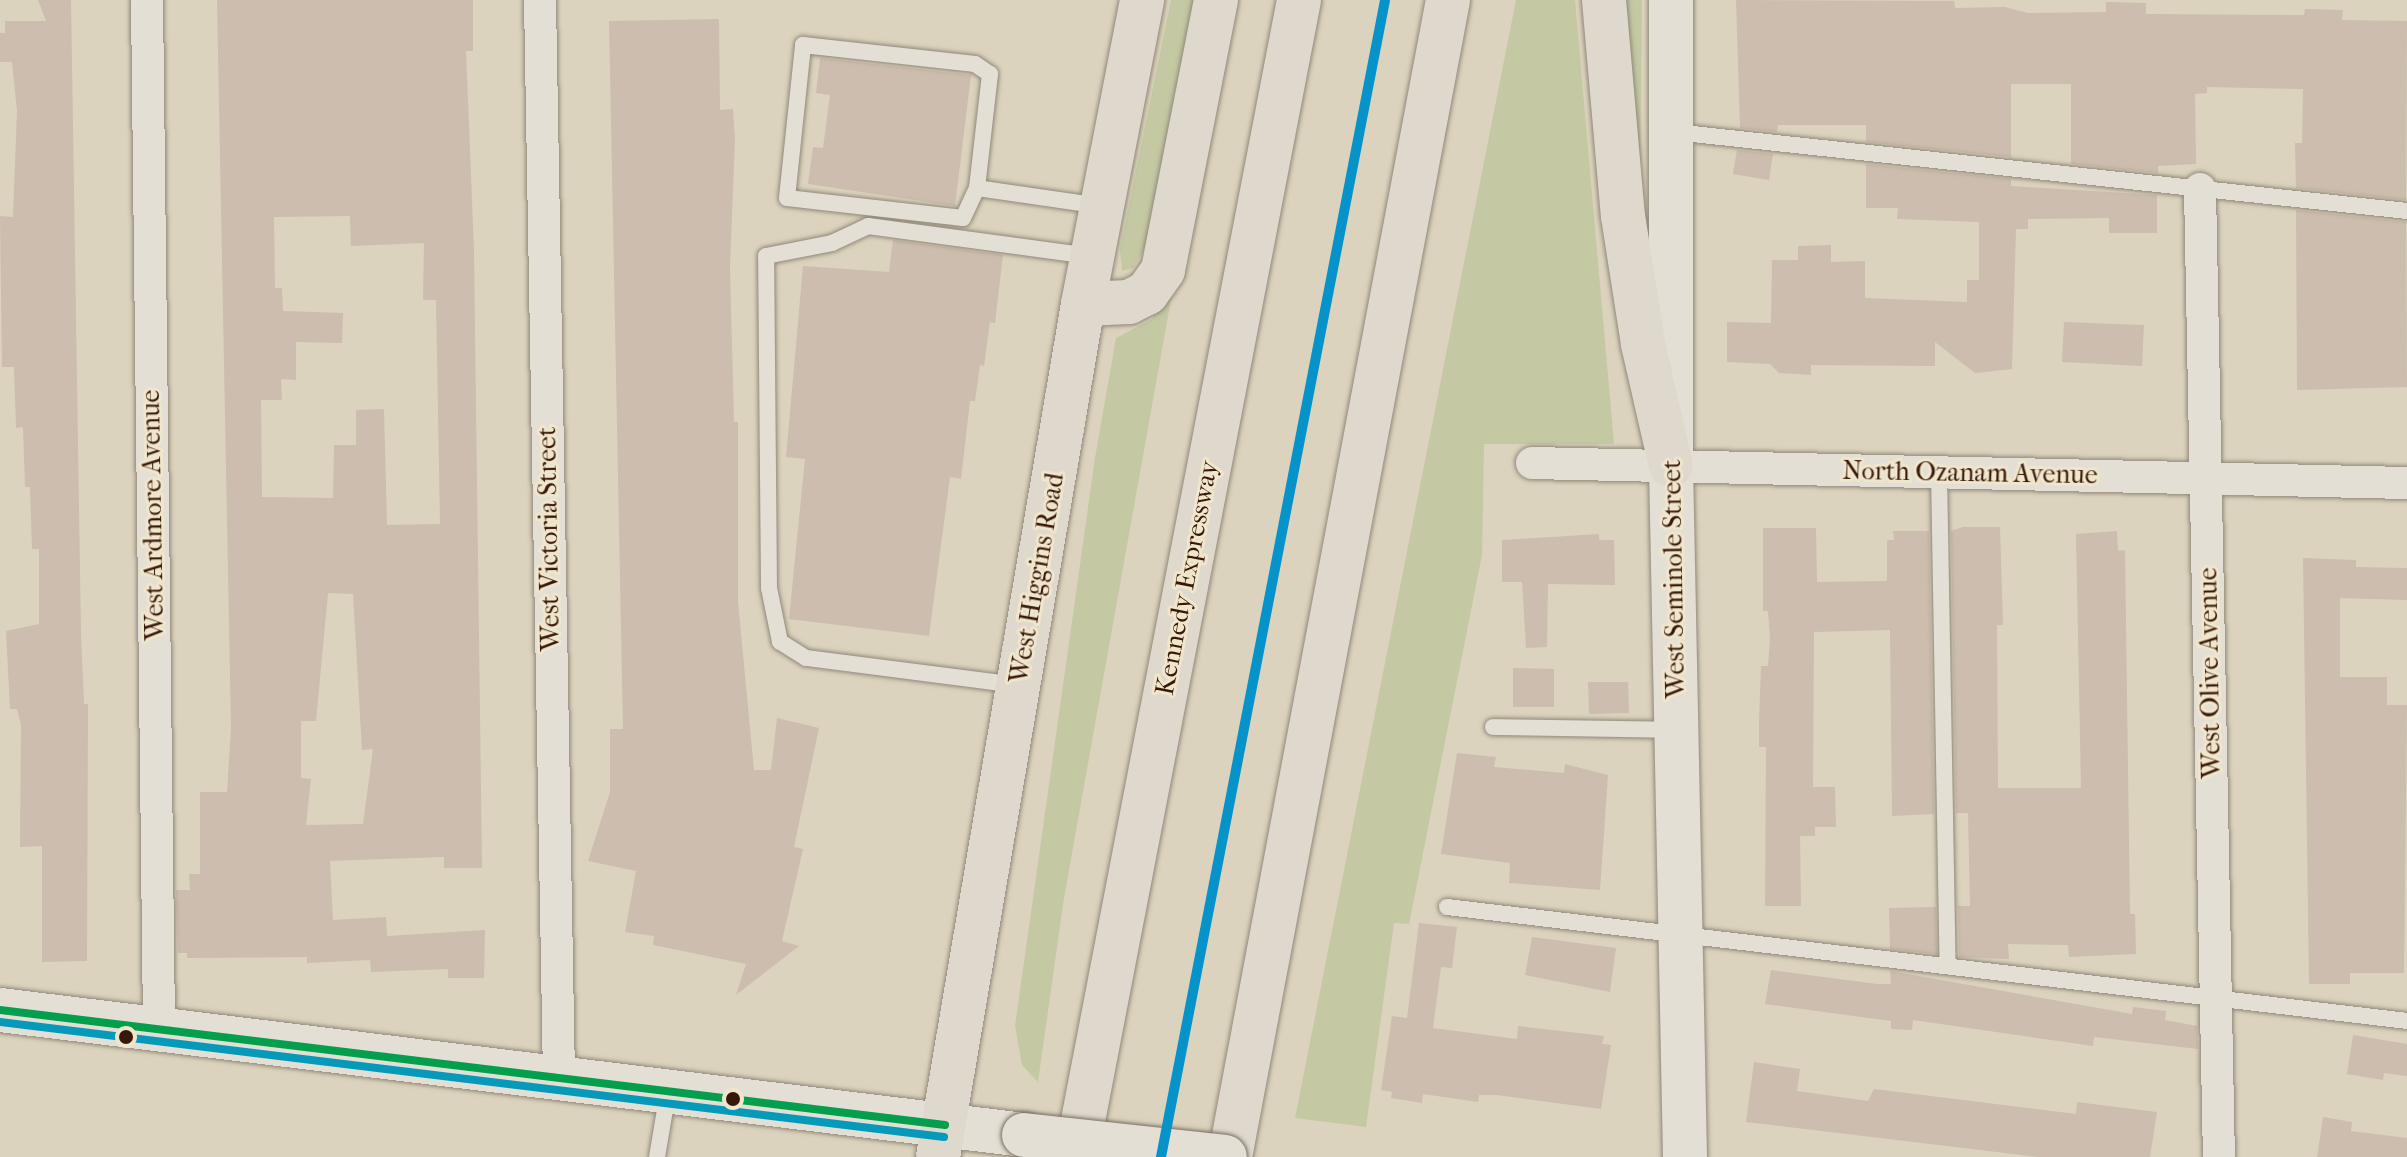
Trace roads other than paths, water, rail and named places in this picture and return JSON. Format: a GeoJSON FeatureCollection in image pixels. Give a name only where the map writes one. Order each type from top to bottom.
{"type":"FeatureCollection","features":[{"type":"Feature","properties":{"kind":"main road","name":"West Higgins Road"},"geometry":{"type":"LineString","coordinates":[[941,1141],[1083,304],[1142,0]]}},
{"type":"Feature","properties":{"kind":"main road"},"geometry":{"type":"LineString","coordinates":[[1083,304],[1129,302],[1147,293],[1163,270],[1216,0]]}},
{"type":"Feature","properties":{"kind":"main road","name":"Kennedy Expressway"},"geometry":{"type":"LineString","coordinates":[[1076,1157],[1299,0]]}},
{"type":"Feature","properties":{"kind":"main road"},"geometry":{"type":"LineString","coordinates":[[1228,1157],[1448,0]]}},
{"type":"Feature","properties":{"kind":"main road"},"geometry":{"type":"LineString","coordinates":[[1604,0],[1623,216],[1643,344],[1671,466]]}},
{"type":"Feature","properties":{"kind":"street","name":"West Ardmore Avenue"},"geometry":{"type":"LineString","coordinates":[[147,0],[159,1030]]}},
{"type":"Feature","properties":{"kind":"street","name":"West Victoria Street"},"geometry":{"type":"LineString","coordinates":[[540,0],[559,1079]]}},
{"type":"Feature","properties":{"kind":"street","name":"West Seminole Street"},"geometry":{"type":"LineString","coordinates":[[1671,0],[1671,466],[1685,1157]]}},
{"type":"Feature","properties":{"kind":"street","name":"West Olive Avenue"},"geometry":{"type":"LineString","coordinates":[[2200,189],[2219,1157]]}},
{"type":"Feature","properties":{"kind":"street","name":"North Ozanam Avenue"},"geometry":{"type":"LineString","coordinates":[[1532,463],[2407,483]]}},
{"type":"Feature","properties":{"kind":"street"},"geometry":{"type":"LineString","coordinates":[[0,1010],[668,1092],[941,1141],[1024,1135],[1228,1157]]}},
{"type":"Feature","properties":{"kind":"lane"},"geometry":{"type":"LineString","coordinates":[[803,45],[975,64],[990,74],[977,188],[963,218],[787,198],[803,45]]}},
{"type":"Feature","properties":{"kind":"lane"},"geometry":{"type":"LineString","coordinates":[[1669,131],[2407,211]]}},
{"type":"Feature","properties":{"kind":"lane"},"geometry":{"type":"LineString","coordinates":[[977,188],[1102,207]]}},
{"type":"Feature","properties":{"kind":"lane"},"geometry":{"type":"LineString","coordinates":[[1018,685],[806,658],[780,642],[769,588],[766,256],[832,243],[868,226],[1093,256]]}},
{"type":"Feature","properties":{"kind":"lane"},"geometry":{"type":"LineString","coordinates":[[1939,472],[1948,966]]}},
{"type":"Feature","properties":{"kind":"lane"},"geometry":{"type":"LineString","coordinates":[[1493,727],[1677,730]]}},
{"type":"Feature","properties":{"kind":"lane"},"geometry":{"type":"LineString","coordinates":[[1447,907],[2407,1021]]}},
{"type":"Feature","properties":{"kind":"lane"},"geometry":{"type":"LineString","coordinates":[[657,1157],[668,1092]]}}]}
